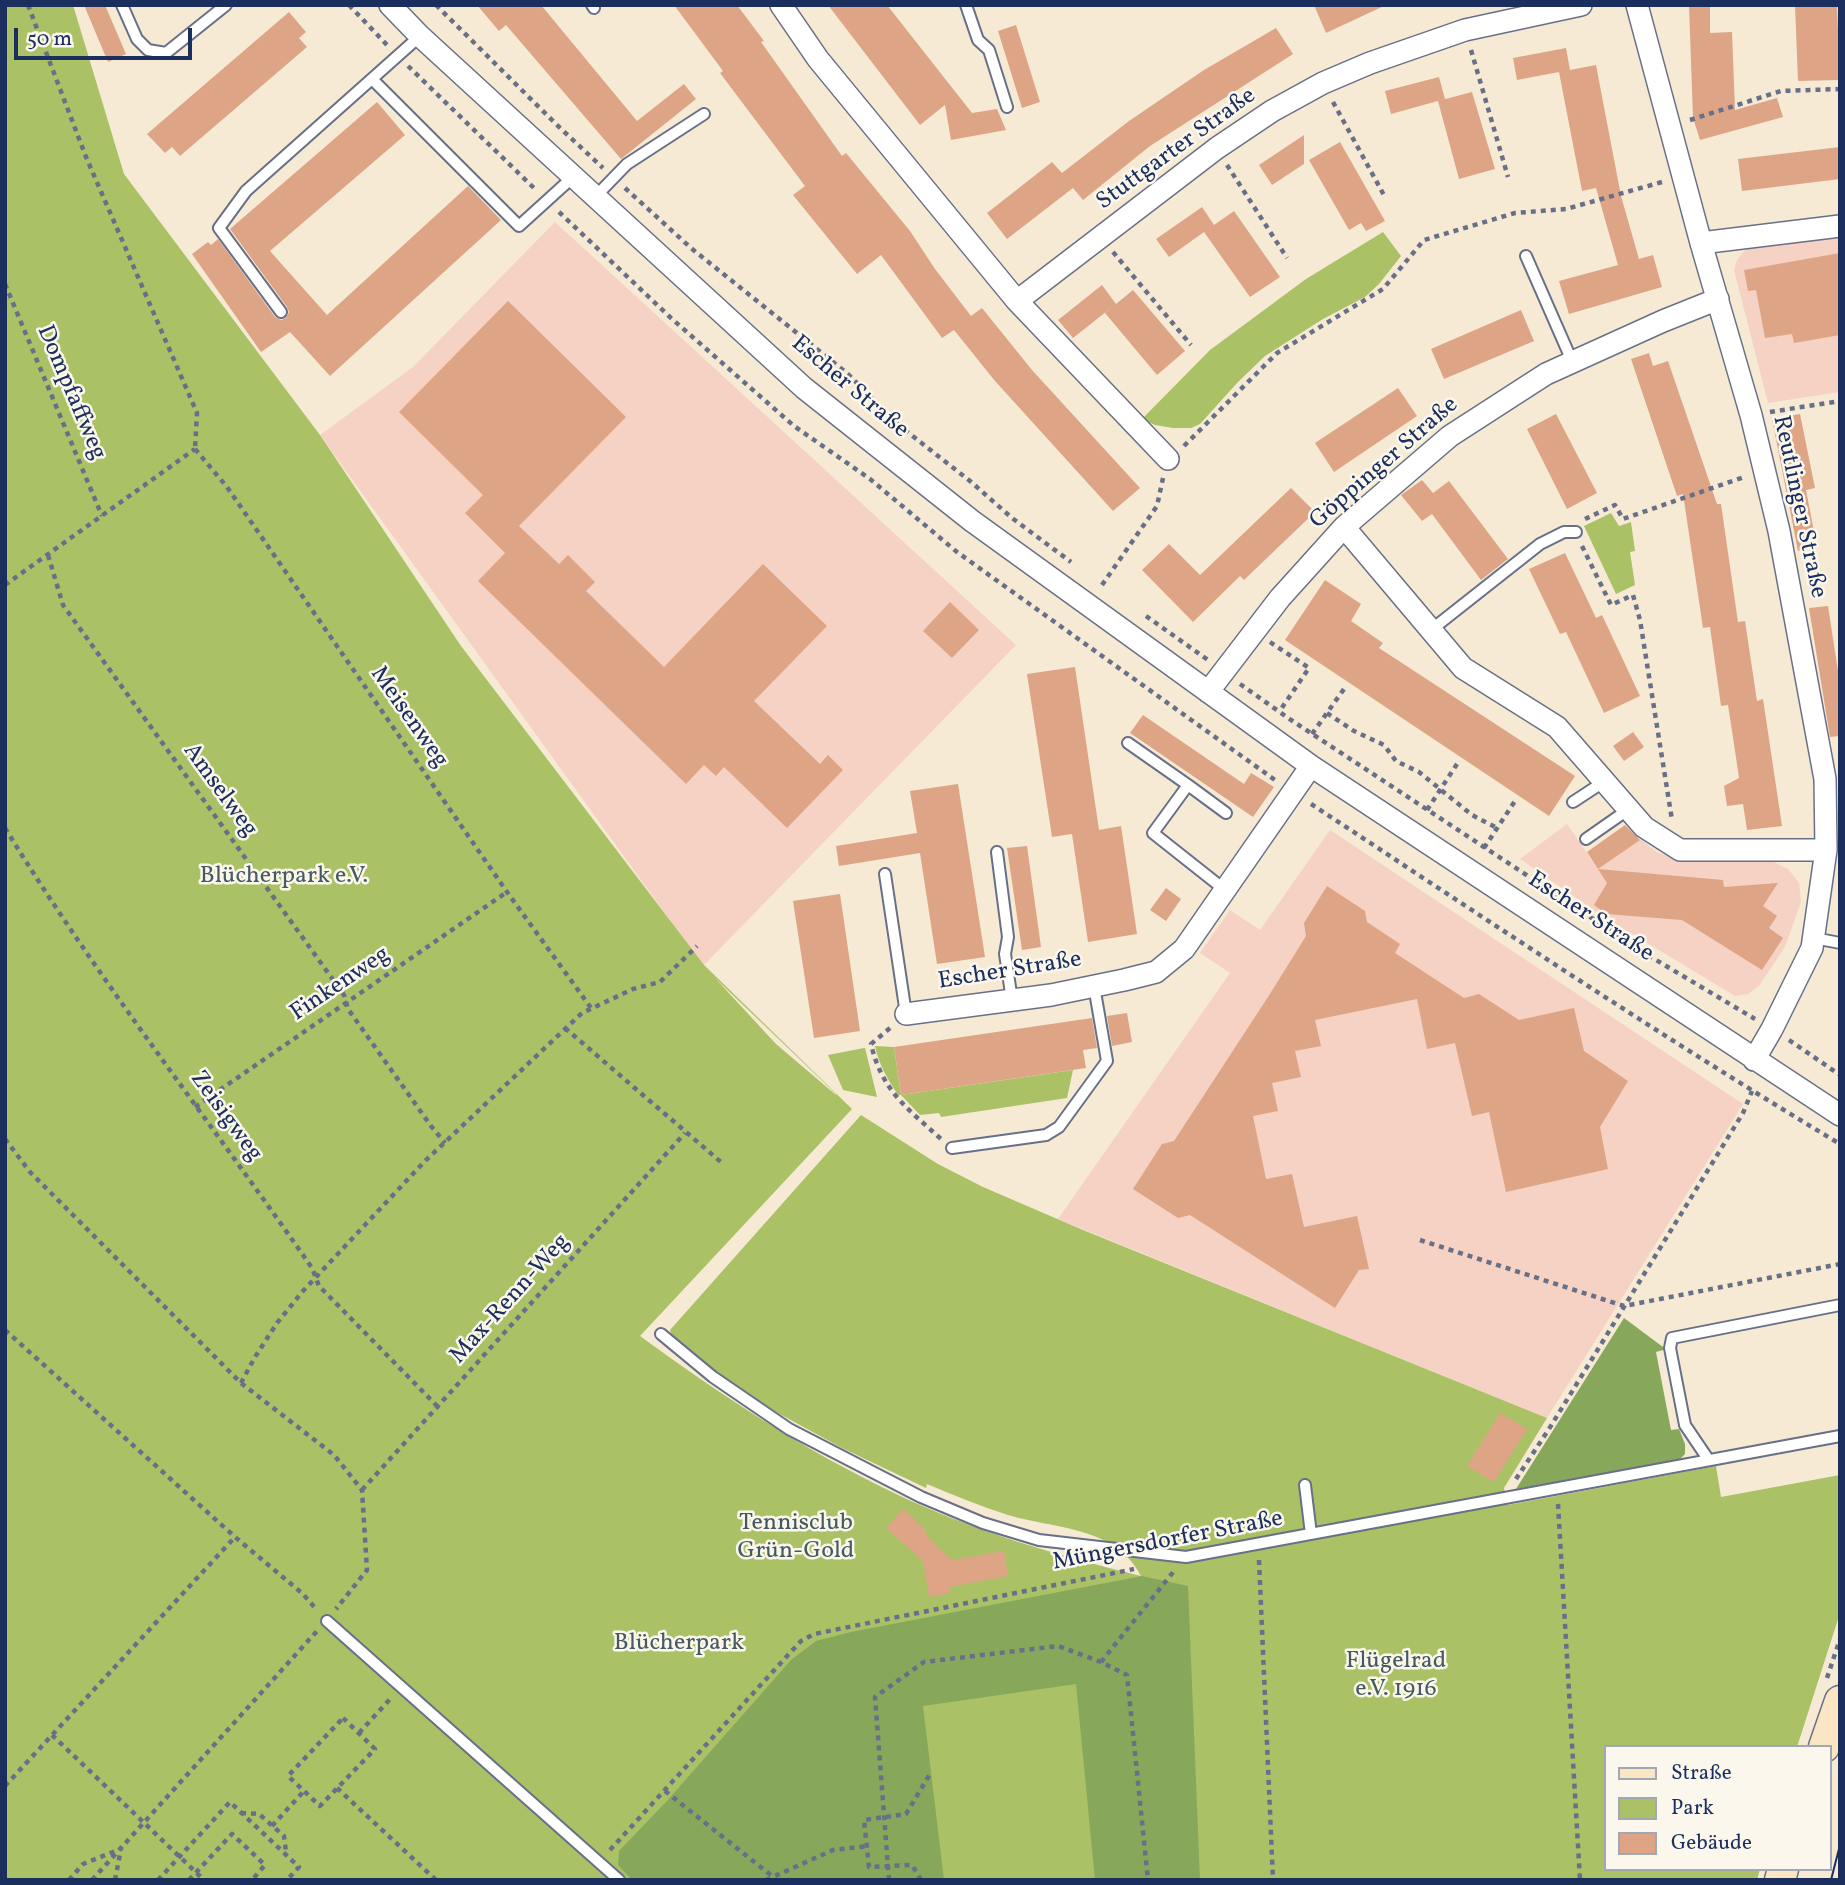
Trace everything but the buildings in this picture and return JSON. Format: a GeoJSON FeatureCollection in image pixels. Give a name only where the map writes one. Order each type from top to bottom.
{"type":"FeatureCollection","features":[{"type":"Feature","properties":{"kind":"main road"},"geometry":{"type":"LineString","coordinates":[[1825,1745],[1840,1701]]}},
{"type":"Feature","properties":{"kind":"street","name":"Escher Straße"},"geometry":{"type":"LineString","coordinates":[[390,5],[420,36],[804,388],[972,521],[1311,766],[1840,1115]]}},
{"type":"Feature","properties":{"kind":"street"},"geometry":{"type":"LineString","coordinates":[[781,5],[818,58],[1017,301],[1168,459]]}},
{"type":"Feature","properties":{"kind":"street","name":"Stuttgarter Straße"},"geometry":{"type":"LineString","coordinates":[[1017,301],[1217,148],[1272,111],[1323,83],[1370,63],[1465,30],[1581,5]]}},
{"type":"Feature","properties":{"kind":"street","name":"Reutlinger Straße"},"geometry":{"type":"LineString","coordinates":[[1637,5],[1751,415],[1832,777],[1826,850],[1812,948],[1754,1060]]}},
{"type":"Feature","properties":{"kind":"street"},"geometry":{"type":"LineString","coordinates":[[1701,243],[1840,226]]}},
{"type":"Feature","properties":{"kind":"street","name":"Göppinger Straße"},"geometry":{"type":"LineString","coordinates":[[1208,692],[1280,598],[1344,527],[1450,436],[1546,374],[1718,299]]}},
{"type":"Feature","properties":{"kind":"street"},"geometry":{"type":"LineString","coordinates":[[1344,527],[1463,668],[1558,727],[1644,827],[1680,850],[1826,850]]}},
{"type":"Feature","properties":{"kind":"street","name":"Escher Straße"},"geometry":{"type":"LineString","coordinates":[[906,1014],[1012,1000],[1156,972],[1184,948],[1311,766]]}},
{"type":"Feature","properties":{"kind":"lane"},"geometry":{"type":"LineString","coordinates":[[122,5],[136,39],[148,50],[166,53],[226,5]]}},
{"type":"Feature","properties":{"kind":"lane"},"geometry":{"type":"LineString","coordinates":[[966,5],[978,40],[989,50],[1006,107]]}},
{"type":"Feature","properties":{"kind":"lane"},"geometry":{"type":"LineString","coordinates":[[281,312],[219,228],[246,191],[420,36]]}},
{"type":"Feature","properties":{"kind":"lane"},"geometry":{"type":"LineString","coordinates":[[372,79],[519,226],[573,177]]}},
{"type":"Feature","properties":{"kind":"lane"},"geometry":{"type":"LineString","coordinates":[[595,197],[627,164],[704,114]]}},
{"type":"Feature","properties":{"kind":"lane"},"geometry":{"type":"LineString","coordinates":[[1526,256],[1572,361]]}},
{"type":"Feature","properties":{"kind":"lane"},"geometry":{"type":"LineString","coordinates":[[1430,629],[1540,544],[1563,532],[1576,532]]}},
{"type":"Feature","properties":{"kind":"lane"},"geometry":{"type":"LineString","coordinates":[[1128,743],[1226,813]]}},
{"type":"Feature","properties":{"kind":"lane"},"geometry":{"type":"LineString","coordinates":[[1573,802],[1605,781]]}},
{"type":"Feature","properties":{"kind":"lane"},"geometry":{"type":"LineString","coordinates":[[1188,785],[1153,833],[1225,890]]}},
{"type":"Feature","properties":{"kind":"lane"},"geometry":{"type":"LineString","coordinates":[[1586,839],[1629,809]]}},
{"type":"Feature","properties":{"kind":"lane"},"geometry":{"type":"LineString","coordinates":[[997,852],[1008,937],[1005,954],[1012,1000]]}},
{"type":"Feature","properties":{"kind":"lane"},"geometry":{"type":"LineString","coordinates":[[885,874],[906,1014]]}},
{"type":"Feature","properties":{"kind":"lane"},"geometry":{"type":"LineString","coordinates":[[1814,939],[1840,943]]}},
{"type":"Feature","properties":{"kind":"lane"},"geometry":{"type":"LineString","coordinates":[[952,1148],[1046,1135],[1059,1127],[1107,1061],[1094,986]]}},
{"type":"Feature","properties":{"kind":"lane"},"geometry":{"type":"LineString","coordinates":[[1708,1460],[1685,1425],[1670,1348],[1672,1338],[1840,1305]]}},
{"type":"Feature","properties":{"kind":"lane","name":"Müngersdorfer Straße"},"geometry":{"type":"LineString","coordinates":[[661,1334],[713,1377],[789,1429],[921,1497],[983,1523],[1039,1541],[1186,1557],[1840,1437]]}},
{"type":"Feature","properties":{"kind":"lane"},"geometry":{"type":"LineString","coordinates":[[1304,1485],[1311,1534]]}},
{"type":"Feature","properties":{"kind":"lane"},"geometry":{"type":"LineString","coordinates":[[327,1621],[619,1880]]}},
{"type":"Feature","properties":{"kind":"path"},"geometry":{"type":"LineString","coordinates":[[5,585],[195,449],[197,412],[86,158],[28,5]]}},
{"type":"Feature","properties":{"kind":"path"},"geometry":{"type":"LineString","coordinates":[[436,5],[558,126],[691,248],[848,373],[896,423],[1012,518],[1072,563]]}},
{"type":"Feature","properties":{"kind":"path"},"geometry":{"type":"LineString","coordinates":[[1465,30],[1508,177]]}},
{"type":"Feature","properties":{"kind":"path"},"geometry":{"type":"LineString","coordinates":[[1323,83],[1385,197]]}},
{"type":"Feature","properties":{"kind":"path"},"geometry":{"type":"LineString","coordinates":[[1669,126],[1781,91],[1840,89]]}},
{"type":"Feature","properties":{"kind":"path"},"geometry":{"type":"LineString","coordinates":[[1217,148],[1287,258]]}},
{"type":"Feature","properties":{"kind":"path"},"geometry":{"type":"LineString","coordinates":[[1092,578],[1102,585],[1157,506],[1168,459],[1193,439],[1277,353],[1383,289],[1424,240],[1515,213],[1566,209],[1683,176]]}},
{"type":"Feature","properties":{"kind":"path"},"geometry":{"type":"LineString","coordinates":[[1101,238],[1191,345]]}},
{"type":"Feature","properties":{"kind":"path","name":"Dompfaffweg"},"geometry":{"type":"LineString","coordinates":[[5,284],[102,516]]}},
{"type":"Feature","properties":{"kind":"path"},"geometry":{"type":"LineString","coordinates":[[1751,415],[1840,401]]}},
{"type":"Feature","properties":{"kind":"path","name":"Meisenweg"},"geometry":{"type":"LineString","coordinates":[[195,449],[228,487],[507,892],[591,1008]]}},
{"type":"Feature","properties":{"kind":"path"},"geometry":{"type":"LineString","coordinates":[[1668,842],[1673,824],[1640,621],[1633,595],[1611,606],[1576,532],[1578,522],[1615,505],[1623,519],[1764,470]]}},
{"type":"Feature","properties":{"kind":"path","name":"Amselweg"},"geometry":{"type":"LineString","coordinates":[[48,555],[63,605],[344,995],[348,1009],[430,1126],[445,1143]]}},
{"type":"Feature","properties":{"kind":"path"},"geometry":{"type":"LineString","coordinates":[[1136,609],[1312,734],[1651,957],[1772,1029],[1840,1075]]}},
{"type":"Feature","properties":{"kind":"path"},"geometry":{"type":"LineString","coordinates":[[1254,633],[1309,668],[1279,712]]}},
{"type":"Feature","properties":{"kind":"path"},"geometry":{"type":"LineString","coordinates":[[1312,734],[1344,689]]}},
{"type":"Feature","properties":{"kind":"path"},"geometry":{"type":"LineString","coordinates":[[1328,713],[1354,731],[1384,745],[1396,761],[1419,772],[1472,815],[1497,828]]}},
{"type":"Feature","properties":{"kind":"path"},"geometry":{"type":"LineString","coordinates":[[1427,810],[1457,764]]}},
{"type":"Feature","properties":{"kind":"path"},"geometry":{"type":"LineString","coordinates":[[1485,848],[1517,798]]}},
{"type":"Feature","properties":{"kind":"path","name":"Zeisigweg"},"geometry":{"type":"LineString","coordinates":[[5,828],[44,891],[312,1268],[318,1286],[438,1407]]}},
{"type":"Feature","properties":{"kind":"path","name":"Finkenweg"},"geometry":{"type":"LineString","coordinates":[[195,1107],[507,892]]}},
{"type":"Feature","properties":{"kind":"path"},"geometry":{"type":"LineString","coordinates":[[242,1383],[277,1324],[316,1277],[445,1143],[565,1028],[591,1008],[633,989],[660,982],[697,946]]}},
{"type":"Feature","properties":{"kind":"path"},"geometry":{"type":"LineString","coordinates":[[906,1014],[871,1044],[876,1065],[895,1097],[952,1148]]}},
{"type":"Feature","properties":{"kind":"path"},"geometry":{"type":"LineString","coordinates":[[565,1028],[722,1163]]}},
{"type":"Feature","properties":{"kind":"path"},"geometry":{"type":"LineString","coordinates":[[1723,1072],[1840,1144]]}},
{"type":"Feature","properties":{"kind":"path"},"geometry":{"type":"LineString","coordinates":[[1511,1497],[1511,1486],[1743,1113],[1752,1091]]}},
{"type":"Feature","properties":{"kind":"path","name":"Max-Renn-Weg"},"geometry":{"type":"LineString","coordinates":[[362,1490],[685,1133]]}},
{"type":"Feature","properties":{"kind":"path"},"geometry":{"type":"LineString","coordinates":[[5,1139],[30,1172],[242,1383],[334,1455],[362,1490],[366,1570],[327,1621],[92,1880]]}},
{"type":"Feature","properties":{"kind":"path"},"geometry":{"type":"LineString","coordinates":[[1420,1240],[1624,1306],[1840,1265]]}},
{"type":"Feature","properties":{"kind":"path"},"geometry":{"type":"LineString","coordinates":[[5,1330],[234,1537],[303,1594]]}},
{"type":"Feature","properties":{"kind":"path"},"geometry":{"type":"LineString","coordinates":[[1557,1489],[1580,1880]]}},
{"type":"Feature","properties":{"kind":"path"},"geometry":{"type":"LineString","coordinates":[[5,1786],[234,1537]]}},
{"type":"Feature","properties":{"kind":"path"},"geometry":{"type":"LineString","coordinates":[[1259,1545],[1273,1880]]}},
{"type":"Feature","properties":{"kind":"path"},"geometry":{"type":"LineString","coordinates":[[1101,1662],[1186,1557]]}},
{"type":"Feature","properties":{"kind":"path","name":"Müngersdorfer Straße"},"geometry":{"type":"LineString","coordinates":[[598,1861],[788,1655],[814,1634],[1136,1569]]}},
{"type":"Feature","properties":{"kind":"path"},"geometry":{"type":"LineString","coordinates":[[889,1880],[875,1697],[924,1662],[1058,1646],[1127,1675],[1148,1880]]}},
{"type":"Feature","properties":{"kind":"path"},"geometry":{"type":"LineString","coordinates":[[359,1734],[387,1702]]}},
{"type":"Feature","properties":{"kind":"path"},"geometry":{"type":"LineString","coordinates":[[343,1718],[375,1749],[337,1788],[320,1806],[288,1776],[343,1718]]}},
{"type":"Feature","properties":{"kind":"path"},"geometry":{"type":"LineString","coordinates":[[52,1735],[204,1880]]}},
{"type":"Feature","properties":{"kind":"path"},"geometry":{"type":"LineString","coordinates":[[921,1880],[912,1865],[869,1867],[864,1820],[906,1814],[930,1774]]}},
{"type":"Feature","properties":{"kind":"path"},"geometry":{"type":"LineString","coordinates":[[337,1788],[436,1880]]}},
{"type":"Feature","properties":{"kind":"path"},"geometry":{"type":"LineString","coordinates":[[272,1826],[304,1791]]}},
{"type":"Feature","properties":{"kind":"path"},"geometry":{"type":"LineString","coordinates":[[665,1791],[772,1876]]}},
{"type":"Feature","properties":{"kind":"path"},"geometry":{"type":"LineString","coordinates":[[158,1880],[230,1802],[299,1867],[287,1880]]}},
{"type":"Feature","properties":{"kind":"path"},"geometry":{"type":"LineString","coordinates":[[240,1813],[259,1814],[284,1836],[286,1852]]}},
{"type":"Feature","properties":{"kind":"path"},"geometry":{"type":"LineString","coordinates":[[189,1880],[232,1834],[265,1865],[252,1880]]}},
{"type":"Feature","properties":{"kind":"path"},"geometry":{"type":"LineString","coordinates":[[766,1880],[832,1850],[868,1846]]}},
{"type":"Feature","properties":{"kind":"path"},"geometry":{"type":"LineString","coordinates":[[69,1880],[83,1864],[121,1848]]}},
{"type":"Feature","properties":{"kind":"path"},"geometry":{"type":"LineString","coordinates":[[115,1880],[121,1848]]}},
{"type":"Feature","properties":{"kind":"shaded area"},"geometry":{"type":"Polygon","coordinates":[[[555,222],[1016,645],[703,966],[320,435],[413,367],[555,222]]]}},
{"type":"Feature","properties":{"kind":"shaded area"},"geometry":{"type":"Polygon","coordinates":[[[1840,233],[1840,392],[1768,403],[1734,270],[1737,260],[1749,245],[1840,233]]]}},
{"type":"Feature","properties":{"kind":"shaded area"},"geometry":{"type":"Polygon","coordinates":[[[1567,824],[1598,869],[1640,839],[1657,852],[1679,861],[1770,860],[1788,869],[1799,883],[1801,902],[1785,947],[1759,986],[1748,994],[1735,996],[1601,915],[1520,859],[1567,824]]]}},
{"type":"Feature","properties":{"kind":"shaded area"},"geometry":{"type":"Polygon","coordinates":[[[1330,830],[1743,1104],[1547,1418],[1058,1219],[1230,973],[1200,953],[1230,910],[1260,930],[1330,830]]]}},
{"type":"Feature","properties":{"kind":"green space"},"geometry":{"type":"Polygon","coordinates":[[[5,5],[73,5],[124,174],[320,435],[461,646],[704,965],[852,1109],[640,1336],[764,1420],[828,1459],[894,1493],[1015,1541],[1141,1576],[1130,1560],[1116,1547],[1100,1538],[1008,1515],[927,1484],[926,1488],[842,1448],[732,1384],[671,1334],[670,1330],[861,1115],[938,1164],[983,1187],[1547,1418],[1504,1488],[1508,1505],[1716,1466],[1721,1497],[1840,1475],[1840,1613],[1798,1745],[1604,1745],[1604,1871],[1759,1871],[1757,1880],[5,1880],[5,5]],[[715,978],[776,1044],[836,1094],[715,978]]]}},
{"type":"Feature","properties":{"kind":"green space"},"geometry":{"type":"Polygon","coordinates":[[[1383,232],[1401,256],[1365,297],[1323,319],[1265,356],[1200,424],[1191,428],[1173,428],[1155,425],[1142,419],[1210,350],[1306,279],[1383,232]]]}},
{"type":"Feature","properties":{"kind":"green space"},"geometry":{"type":"Polygon","coordinates":[[[1611,513],[1619,526],[1631,522],[1635,551],[1630,552],[1635,585],[1616,594],[1584,526],[1611,513]]]}},
{"type":"Feature","properties":{"kind":"green space"},"geometry":{"type":"Polygon","coordinates":[[[875,1046],[894,1047],[901,1095],[898,1095],[887,1077],[875,1046]]]}},
{"type":"Feature","properties":{"kind":"green space"},"geometry":{"type":"Polygon","coordinates":[[[865,1048],[877,1097],[843,1090],[828,1055],[865,1048]]]}},
{"type":"Feature","properties":{"kind":"green space"},"geometry":{"type":"Polygon","coordinates":[[[1073,1070],[1067,1098],[941,1117],[939,1113],[920,1115],[901,1095],[1073,1070]]]}},
{"type":"Feature","properties":{"kind":"green space"},"geometry":{"type":"Polygon","coordinates":[[[1624,1318],[1663,1347],[1663,1350],[1656,1352],[1671,1430],[1679,1429],[1685,1444],[1685,1454],[1680,1459],[1667,1463],[1516,1489],[1624,1318]]]}},
{"type":"Feature","properties":{"kind":"green space"},"geometry":{"type":"Polygon","coordinates":[[[1142,1576],[1188,1586],[1200,1880],[1095,1880],[1076,1684],[923,1706],[944,1880],[632,1880],[618,1865],[619,1851],[666,1802],[791,1660],[816,1641],[1142,1576]]]}},
{"type":"Feature","properties":{"kind":"tram line"},"geometry":{"type":"LineString","coordinates":[[1831,1880],[1840,1845]]}},
{"type":"Feature","properties":{"kind":"park label","name":"Blücherpark e.V."},"geometry":{"type":"Point","coordinates":[284,878]}},
{"type":"Feature","properties":{"kind":"park label","name":"Tennisclub Grün-Gold"},"geometry":{"type":"Point","coordinates":[796,1539]}},
{"type":"Feature","properties":{"kind":"park label","name":"Blücherpark"},"geometry":{"type":"Point","coordinates":[679,1645]}},
{"type":"Feature","properties":{"kind":"park label","name":"Flügelrad e.V. 1916"},"geometry":{"type":"Point","coordinates":[1396,1677]}}]}
